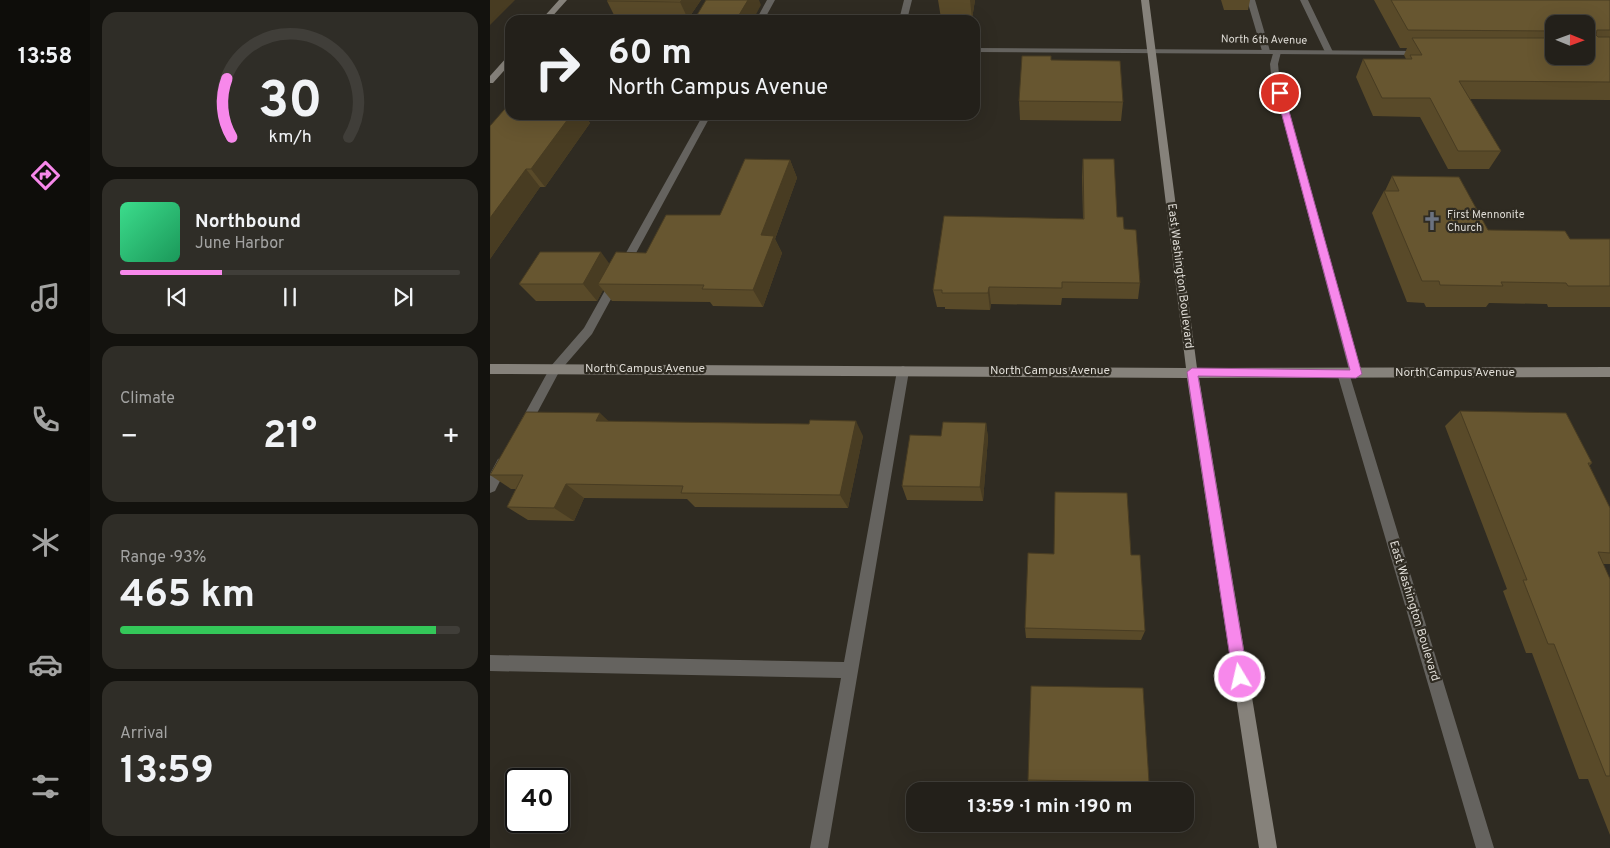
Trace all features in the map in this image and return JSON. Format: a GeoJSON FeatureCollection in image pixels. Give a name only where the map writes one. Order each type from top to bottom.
{"type":"FeatureCollection","features":[{"type":"Feature","properties":{"kind":"street"},"geometry":{"type":"LineString","coordinates":[[550,15],[563,0]]}},
{"type":"Feature","properties":{"kind":"street"},"geometry":{"type":"LineString","coordinates":[[763,15],[771,0]]}},
{"type":"Feature","properties":{"kind":"street"},"geometry":{"type":"LineString","coordinates":[[904,15],[908,0]]}},
{"type":"Feature","properties":{"kind":"street","name":"East Washington Boulevard"},"geometry":{"type":"LineString","coordinates":[[1145,0],[1192,372],[1268,848]]}},
{"type":"Feature","properties":{"kind":"street"},"geometry":{"type":"LineString","coordinates":[[1251,0],[1266,51]]}},
{"type":"Feature","properties":{"kind":"street"},"geometry":{"type":"LineString","coordinates":[[1304,0],[1329,52]]}},
{"type":"Feature","properties":{"kind":"street","name":"North 6th Avenue"},"geometry":{"type":"LineString","coordinates":[[980,50],[1429,53]]}},
{"type":"Feature","properties":{"kind":"street","name":"East Washington Boulevard"},"geometry":{"type":"LineString","coordinates":[[1277,52],[1274,64],[1275,74],[1350,374],[1485,848]]}},
{"type":"Feature","properties":{"kind":"street"},"geometry":{"type":"LineString","coordinates":[[490,81],[505,64]]}},
{"type":"Feature","properties":{"kind":"street"},"geometry":{"type":"LineString","coordinates":[[518,437],[555,369],[588,331],[704,120]]}},
{"type":"Feature","properties":{"kind":"street","name":"North Campus Avenue"},"geometry":{"type":"LineString","coordinates":[[490,369],[1350,374],[1610,372]]}},
{"type":"Feature","properties":{"kind":"street"},"geometry":{"type":"LineString","coordinates":[[819,848],[903,371]]}},
{"type":"Feature","properties":{"kind":"street"},"geometry":{"type":"LineString","coordinates":[[490,488],[509,454]]}},
{"type":"Feature","properties":{"kind":"street"},"geometry":{"type":"LineString","coordinates":[[490,663],[850,670]]}},
{"type":"Feature","properties":{"kind":"building"},"geometry":{"type":"Polygon","coordinates":[[[608,0],[682,0],[680,2],[608,0]]]}},
{"type":"Feature","properties":{"kind":"building"},"geometry":{"type":"Polygon","coordinates":[[[706,0],[748,0],[739,15],[697,15],[706,0]]]}},
{"type":"Feature","properties":{"kind":"building"},"geometry":{"type":"Polygon","coordinates":[[[1391,0],[1610,0],[1610,30],[1597,30],[1596,35],[1598,37],[1610,37],[1610,82],[1459,81],[1501,151],[1458,151],[1430,98],[1382,98],[1363,59],[1412,59],[1410,55],[1422,55],[1412,38],[1545,38],[1545,65],[1595,65],[1595,15],[1545,15],[1545,31],[1408,30],[1391,0]]]}},
{"type":"Feature","properties":{"kind":"building"},"geometry":{"type":"Polygon","coordinates":[[[1022,56],[1051,56],[1051,60],[1120,61],[1123,102],[1019,101],[1022,56]]]}},
{"type":"Feature","properties":{"kind":"building"},"geometry":{"type":"Polygon","coordinates":[[[505,109],[505,120],[567,120],[531,169],[526,169],[490,218],[490,126],[505,109]]]}},
{"type":"Feature","properties":{"kind":"building"},"geometry":{"type":"Polygon","coordinates":[[[745,159],[790,160],[761,235],[774,236],[753,290],[702,289],[704,285],[598,284],[616,252],[646,253],[666,215],[720,215],[745,159]]]}},
{"type":"Feature","properties":{"kind":"building"},"geometry":{"type":"Polygon","coordinates":[[[1083,159],[1114,159],[1117,217],[1123,217],[1124,229],[1136,230],[1140,283],[1062,282],[1062,288],[989,287],[988,293],[942,293],[942,290],[933,290],[944,216],[1084,219],[1083,159]]]}},
{"type":"Feature","properties":{"kind":"building"},"geometry":{"type":"Polygon","coordinates":[[[1392,176],[1459,177],[1488,230],[1565,231],[1570,239],[1610,239],[1610,286],[1568,286],[1566,283],[1501,282],[1503,286],[1440,285],[1439,281],[1422,281],[1384,191],[1399,191],[1392,176]]]}},
{"type":"Feature","properties":{"kind":"building"},"geometry":{"type":"Polygon","coordinates":[[[540,252],[601,252],[583,284],[519,284],[540,252]]]}},
{"type":"Feature","properties":{"kind":"building"},"geometry":{"type":"Polygon","coordinates":[[[1460,411],[1566,413],[1592,463],[1588,463],[1610,508],[1610,553],[1598,552],[1610,579],[1610,776],[1606,776],[1554,644],[1548,644],[1523,580],[1527,580],[1460,411]]]}},
{"type":"Feature","properties":{"kind":"building"},"geometry":{"type":"Polygon","coordinates":[[[526,412],[600,413],[596,421],[809,424],[810,420],[856,421],[840,495],[681,493],[683,486],[566,484],[554,508],[507,507],[523,475],[490,475],[526,412]]]}},
{"type":"Feature","properties":{"kind":"building"},"geometry":{"type":"Polygon","coordinates":[[[943,422],[986,423],[980,487],[902,486],[910,435],[941,436],[943,422]]]}},
{"type":"Feature","properties":{"kind":"building"},"geometry":{"type":"Polygon","coordinates":[[[1055,492],[1127,493],[1131,555],[1140,555],[1145,631],[1025,628],[1028,553],[1054,554],[1055,492]]]}},
{"type":"Feature","properties":{"kind":"building"},"geometry":{"type":"Polygon","coordinates":[[[1031,686],[1143,688],[1149,782],[1028,780],[1031,686]]]}},
{"type":"Feature","properties":{"kind":"place","name":"First Mennonite Church"},"geometry":{"type":"Point","coordinates":[1432,221]}},
{"type":"Feature","properties":{"kind":"route"},"geometry":{"type":"LineString","coordinates":[[1240,677],[1192,372],[1356,374],[1280,93]]}}]}
